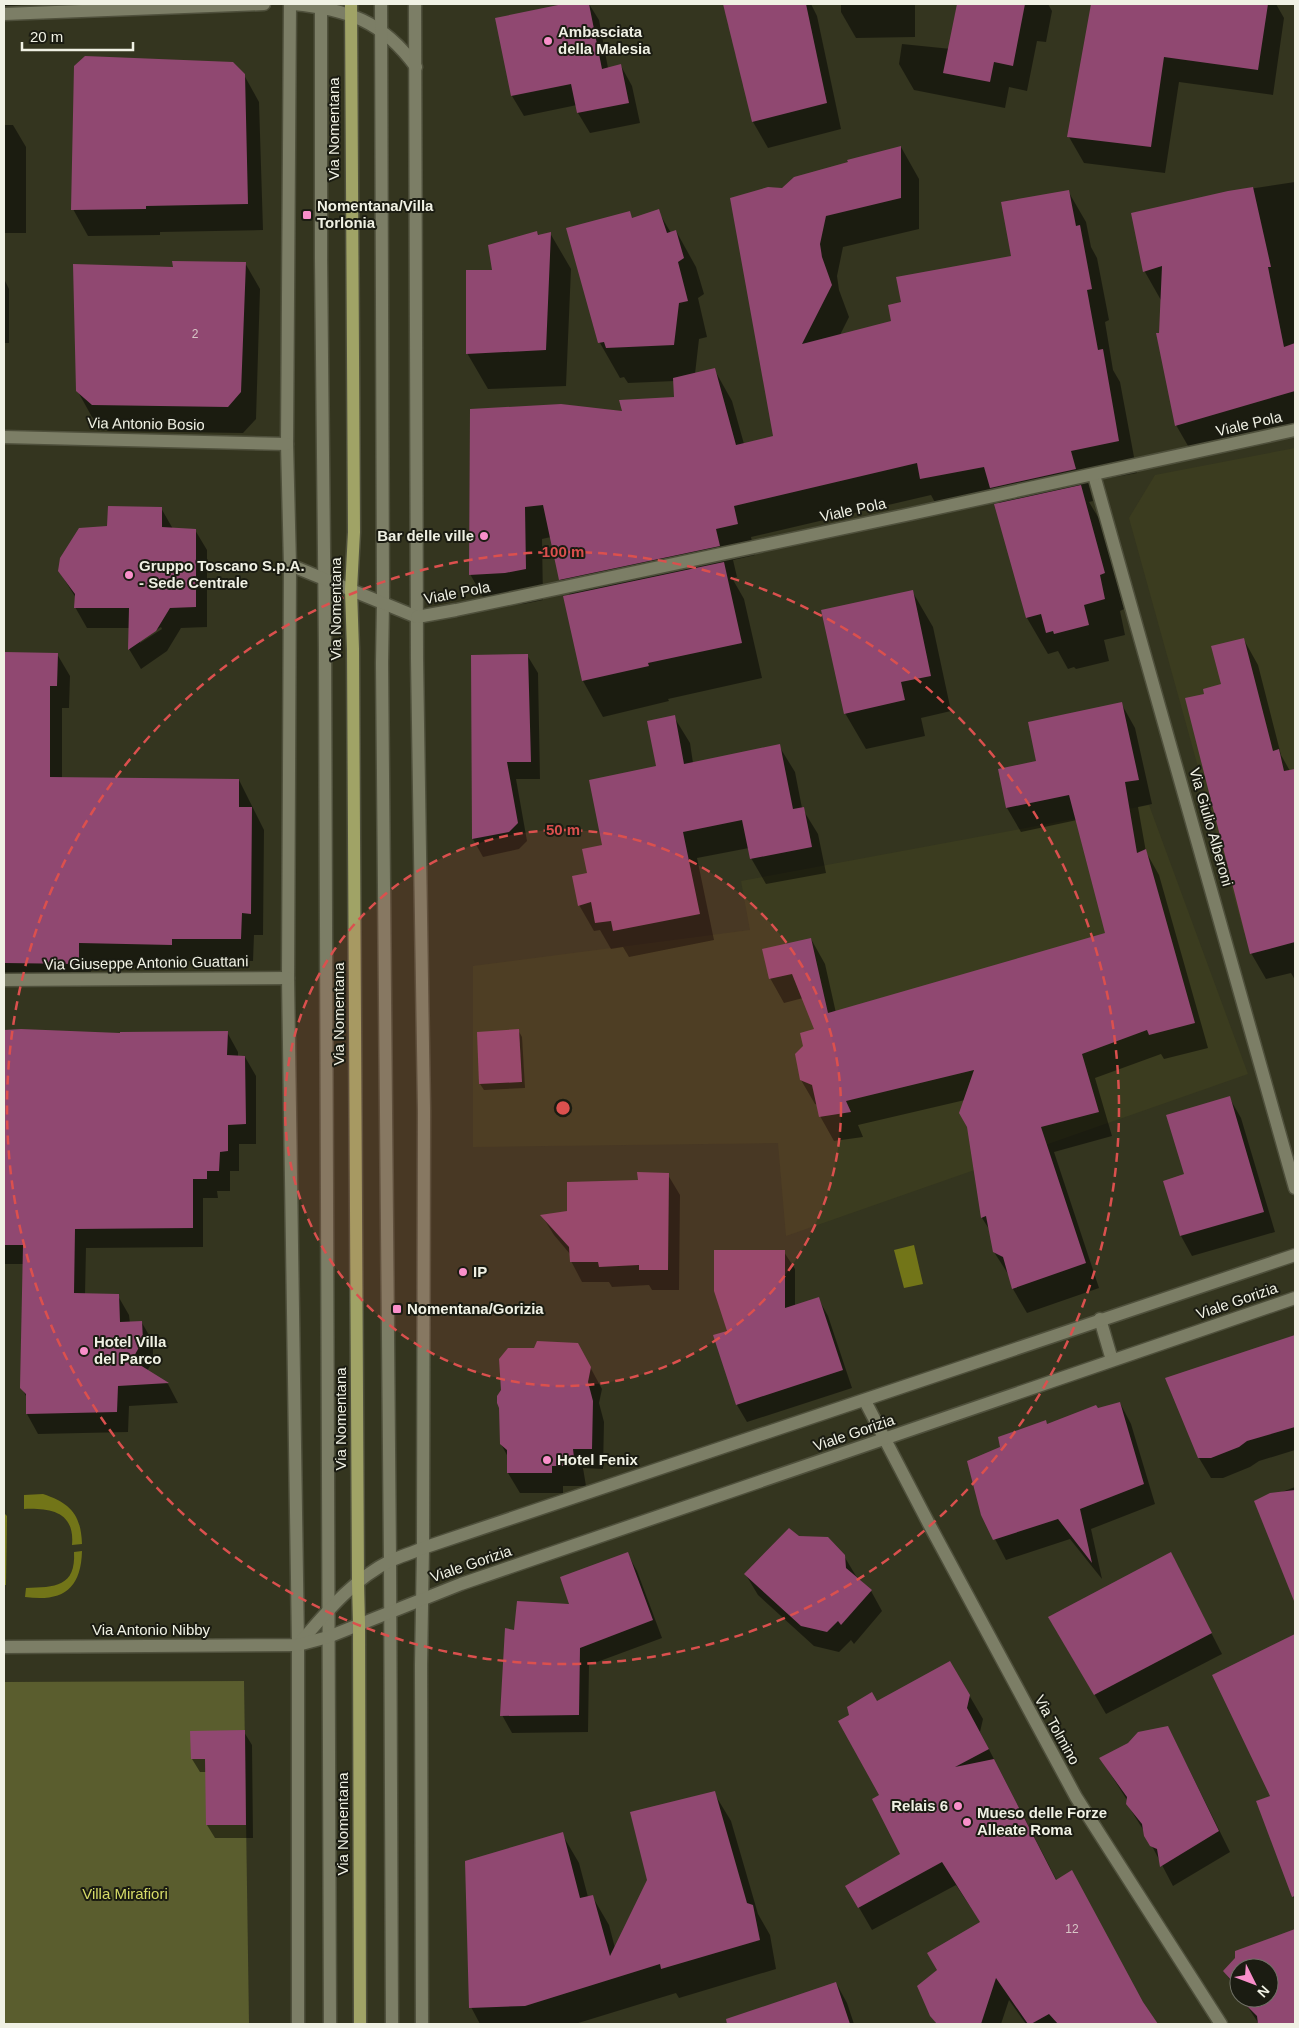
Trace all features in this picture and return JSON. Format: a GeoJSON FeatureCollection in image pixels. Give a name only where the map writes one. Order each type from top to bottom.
{"type":"FeatureCollection","features":[{"type":"Feature","properties":{"kind":"main road","name":"Via Nomentana"},"geometry":{"type":"LineString","coordinates":[[351,9],[354,532],[351,590],[353,649],[360,2024]]}},
{"type":"Feature","properties":{"kind":"street"},"geometry":{"type":"LineString","coordinates":[[4,14],[264,4]]}},
{"type":"Feature","properties":{"kind":"street"},"geometry":{"type":"LineString","coordinates":[[298,2024],[298,1645],[288,978],[290,565],[287,444],[291,4],[351,9],[394,40],[416,67]]}},
{"type":"Feature","properties":{"kind":"street"},"geometry":{"type":"LineString","coordinates":[[381,4],[384,603],[382,673],[391,1612],[392,2024]]}},
{"type":"Feature","properties":{"kind":"street"},"geometry":{"type":"LineString","coordinates":[[416,4],[417,617],[424,1111],[423,1599],[421,1665],[422,2024]]}},
{"type":"Feature","properties":{"kind":"street","name":"Via Nomentana"},"geometry":{"type":"LineString","coordinates":[[321,5],[330,2024]]}},
{"type":"Feature","properties":{"kind":"street","name":"Viale Pola"},"geometry":{"type":"LineString","coordinates":[[417,617],[1094,475],[1295,430]]}},
{"type":"Feature","properties":{"kind":"street","name":"Via Antonio Bosio"},"geometry":{"type":"LineString","coordinates":[[4,438],[287,444]]}},
{"type":"Feature","properties":{"kind":"street","name":"Via Giulio Alberoni"},"geometry":{"type":"LineString","coordinates":[[1094,475],[1295,1188]]}},
{"type":"Feature","properties":{"kind":"street"},"geometry":{"type":"LineString","coordinates":[[290,565],[417,617]]}},
{"type":"Feature","properties":{"kind":"street","name":"Via Giuseppe Antonio Guattani"},"geometry":{"type":"LineString","coordinates":[[4,980],[288,978]]}},
{"type":"Feature","properties":{"kind":"street","name":"Viale Gorizia"},"geometry":{"type":"LineString","coordinates":[[298,1645],[328,1611],[358,1582],[390,1562],[423,1548],[1295,1255]]}},
{"type":"Feature","properties":{"kind":"street","name":"Viale Gorizia"},"geometry":{"type":"LineString","coordinates":[[359,1624],[423,1599],[1295,1298]]}},
{"type":"Feature","properties":{"kind":"street"},"geometry":{"type":"LineString","coordinates":[[1100,1319],[1112,1360]]}},
{"type":"Feature","properties":{"kind":"street","name":"Via Tolmino"},"geometry":{"type":"LineString","coordinates":[[865,1401],[1076,1797],[1221,2024]]}},
{"type":"Feature","properties":{"kind":"street","name":"Via Antonio Nibby"},"geometry":{"type":"LineString","coordinates":[[4,1647],[298,1645],[328,1637],[359,1624]]}},
{"type":"Feature","properties":{"kind":"shaded area"},"geometry":{"type":"Polygon","coordinates":[[[1295,448],[1295,918],[1244,933],[1129,518],[1155,475],[1295,448]]]}},
{"type":"Feature","properties":{"kind":"shaded area"},"geometry":{"type":"Polygon","coordinates":[[[1149,805],[1248,1074],[786,1236],[778,1143],[473,1147],[473,966],[750,930],[741,881],[1149,805]]]}},
{"type":"Feature","properties":{"kind":"shaded area"},"geometry":{"type":"Polygon","coordinates":[[[914,1245],[923,1284],[904,1288],[894,1250],[914,1245]]]}},
{"type":"Feature","properties":{"kind":"shaded area"},"geometry":{"type":"Polygon","coordinates":[[[43,1494],[60,1501],[72,1511],[79,1525],[82,1544],[72,1545],[70,1525],[59,1514],[52,1511],[24,1509],[24,1495],[43,1494]]]}},
{"type":"Feature","properties":{"kind":"shaded area"},"geometry":{"type":"Polygon","coordinates":[[[4,1513],[7,1516],[6,1585],[4,1585],[4,1513]]]}},
{"type":"Feature","properties":{"kind":"shaded area"},"geometry":{"type":"Polygon","coordinates":[[[82,1551],[78,1575],[67,1590],[59,1595],[49,1597],[25,1597],[26,1588],[46,1587],[62,1583],[67,1579],[74,1564],[74,1552],[82,1551]]]}},
{"type":"Feature","properties":{"kind":"green space","name":"Villa Mirafiori"},"geometry":{"type":"Polygon","coordinates":[[[244,1681],[249,2024],[4,2024],[4,1682],[244,1681]]]}},
{"type":"Feature","properties":{"kind":"building","name":"Ambasciata della Malesia"},"geometry":{"type":"Polygon","coordinates":[[[563,4],[589,4],[602,69],[621,64],[629,103],[577,113],[571,84],[511,96],[495,18],[563,4]]]}},
{"type":"Feature","properties":{"kind":"building"},"geometry":{"type":"Polygon","coordinates":[[[723,4],[806,4],[827,103],[752,122],[723,4]]]}},
{"type":"Feature","properties":{"kind":"building"},"geometry":{"type":"Polygon","coordinates":[[[957,4],[1025,4],[1013,66],[994,62],[990,82],[943,73],[957,4]]]}},
{"type":"Feature","properties":{"kind":"building"},"geometry":{"type":"Polygon","coordinates":[[[1091,4],[1268,4],[1258,70],[1164,57],[1151,147],[1067,137],[1091,4]]]}},
{"type":"Feature","properties":{"kind":"building"},"geometry":{"type":"Polygon","coordinates":[[[85,56],[233,62],[245,74],[248,204],[146,206],[146,209],[71,210],[74,66],[85,56]]]}},
{"type":"Feature","properties":{"kind":"building"},"geometry":{"type":"Polygon","coordinates":[[[901,146],[901,198],[826,216],[820,244],[822,257],[832,285],[802,344],[891,321],[888,305],[901,302],[896,277],[1011,256],[1001,202],[1069,190],[1076,226],[1080,225],[1092,289],[1087,290],[1098,350],[1103,349],[1119,441],[1071,451],[1076,469],[990,488],[984,467],[920,479],[917,463],[734,506],[738,524],[716,529],[720,546],[559,580],[543,505],[525,507],[526,569],[505,573],[469,575],[470,409],[561,404],[622,411],[619,400],[674,397],[673,378],[715,368],[736,445],[773,436],[730,198],[768,187],[782,188],[794,177],[848,162],[847,160],[901,146]]]}},
{"type":"Feature","properties":{"kind":"building"},"geometry":{"type":"Polygon","coordinates":[[[1253,187],[1271,267],[1268,267],[1284,347],[1295,343],[1295,391],[1175,426],[1156,333],[1159,333],[1162,266],[1143,272],[1131,213],[1253,187]]]}},
{"type":"Feature","properties":{"kind":"building"},"geometry":{"type":"Polygon","coordinates":[[[659,209],[667,233],[676,230],[684,258],[678,262],[688,301],[679,303],[674,345],[606,348],[604,342],[598,343],[566,228],[630,211],[632,218],[659,209]]]}},
{"type":"Feature","properties":{"kind":"building"},"geometry":{"type":"Polygon","coordinates":[[[537,231],[538,235],[551,232],[546,350],[466,354],[466,270],[492,270],[488,245],[537,231]]]}},
{"type":"Feature","properties":{"kind":"building"},"geometry":{"type":"Polygon","coordinates":[[[172,261],[246,262],[241,392],[228,407],[92,405],[76,391],[73,264],[173,267],[172,261]]]}},
{"type":"Feature","properties":{"kind":"building"},"geometry":{"type":"Polygon","coordinates":[[[1081,485],[1105,573],[1100,575],[1105,599],[1084,605],[1089,625],[1054,634],[1053,631],[1046,633],[1041,614],[1026,618],[994,504],[1081,485]]]}},
{"type":"Feature","properties":{"kind":"building","name":"Gruppo Toscano S.p.A. - Sede Centrale"},"geometry":{"type":"Polygon","coordinates":[[[108,506],[162,507],[162,527],[196,529],[196,607],[170,608],[156,631],[128,650],[129,608],[74,608],[75,594],[58,571],[60,558],[79,528],[107,526],[108,506]]]}},
{"type":"Feature","properties":{"kind":"building"},"geometry":{"type":"Polygon","coordinates":[[[724,562],[742,643],[648,663],[649,666],[582,681],[563,596],[724,562]]]}},
{"type":"Feature","properties":{"kind":"building"},"geometry":{"type":"Polygon","coordinates":[[[913,590],[931,676],[901,682],[905,700],[844,714],[821,610],[913,590]]]}},
{"type":"Feature","properties":{"kind":"building"},"geometry":{"type":"Polygon","coordinates":[[[1244,638],[1273,751],[1279,749],[1284,771],[1295,769],[1295,942],[1250,954],[1185,698],[1204,694],[1203,689],[1221,684],[1211,646],[1244,638]]]}},
{"type":"Feature","properties":{"kind":"building"},"geometry":{"type":"Polygon","coordinates":[[[4,652],[58,653],[57,686],[50,686],[50,777],[239,779],[239,807],[252,807],[251,914],[242,913],[241,939],[172,939],[172,945],[79,943],[79,964],[4,963],[4,652]]]}},
{"type":"Feature","properties":{"kind":"building"},"geometry":{"type":"Polygon","coordinates":[[[528,654],[531,762],[507,762],[518,823],[509,832],[472,839],[471,655],[528,654]]]}},
{"type":"Feature","properties":{"kind":"building"},"geometry":{"type":"Polygon","coordinates":[[[1122,702],[1139,780],[1125,782],[1137,853],[1146,849],[1195,1023],[1149,1035],[1147,1030],[1082,1054],[1099,1112],[1041,1127],[1086,1263],[1012,1289],[1003,1257],[993,1252],[986,1216],[981,1218],[967,1127],[959,1113],[974,1070],[846,1101],[851,1112],[819,1117],[812,1085],[800,1080],[795,1054],[803,1046],[800,1033],[814,1029],[792,974],[769,979],[762,949],[811,938],[828,1013],[1105,933],[1069,795],[1006,808],[998,769],[1036,761],[1028,722],[1122,702]]]}},
{"type":"Feature","properties":{"kind":"building"},"geometry":{"type":"Polygon","coordinates":[[[675,715],[684,764],[780,744],[793,809],[804,807],[812,847],[750,859],[742,820],[683,832],[700,914],[613,931],[611,921],[595,923],[591,902],[578,906],[572,876],[587,873],[582,849],[602,845],[589,780],[656,766],[647,721],[675,715]]]}},
{"type":"Feature","properties":{"kind":"building"},"geometry":{"type":"Polygon","coordinates":[[[519,1029],[522,1082],[479,1084],[477,1032],[519,1029]]]}},
{"type":"Feature","properties":{"kind":"building"},"geometry":{"type":"Polygon","coordinates":[[[4,1030],[120,1033],[228,1031],[227,1055],[245,1056],[246,1124],[228,1125],[228,1151],[220,1152],[219,1171],[207,1171],[207,1179],[193,1179],[193,1228],[75,1229],[74,1293],[119,1294],[120,1322],[142,1321],[143,1340],[132,1360],[169,1383],[118,1386],[117,1412],[26,1414],[26,1394],[20,1388],[23,1245],[4,1245],[4,1030]]]}},
{"type":"Feature","properties":{"kind":"building"},"geometry":{"type":"Polygon","coordinates":[[[1230,1096],[1264,1212],[1180,1236],[1163,1181],[1184,1174],[1166,1115],[1230,1096]]]}},
{"type":"Feature","properties":{"kind":"building"},"geometry":{"type":"Polygon","coordinates":[[[637,1172],[669,1173],[668,1270],[639,1270],[639,1265],[599,1267],[598,1262],[570,1262],[569,1247],[540,1215],[567,1211],[567,1182],[638,1180],[637,1172]]]}},
{"type":"Feature","properties":{"kind":"building"},"geometry":{"type":"Polygon","coordinates":[[[714,1250],[785,1250],[785,1308],[819,1297],[843,1370],[736,1405],[713,1335],[727,1331],[714,1291],[714,1250]]]}},
{"type":"Feature","properties":{"kind":"building"},"geometry":{"type":"Polygon","coordinates":[[[1295,1335],[1295,1427],[1247,1441],[1239,1447],[1211,1458],[1198,1458],[1165,1378],[1295,1335]]]}},
{"type":"Feature","properties":{"kind":"building"},"geometry":{"type":"Polygon","coordinates":[[[537,1341],[578,1343],[591,1367],[588,1382],[593,1401],[592,1449],[573,1449],[575,1466],[552,1466],[552,1473],[507,1473],[507,1450],[500,1444],[499,1408],[497,1403],[497,1396],[501,1390],[499,1359],[508,1348],[534,1348],[537,1341]]]}},
{"type":"Feature","properties":{"kind":"building"},"geometry":{"type":"Polygon","coordinates":[[[1120,1402],[1144,1484],[1080,1509],[1092,1563],[1058,1519],[993,1540],[981,1515],[967,1461],[1000,1447],[998,1437],[1046,1420],[1047,1424],[1096,1405],[1098,1408],[1120,1402]]]}},
{"type":"Feature","properties":{"kind":"building"},"geometry":{"type":"Polygon","coordinates":[[[1295,1490],[1294,1601],[1254,1501],[1270,1493],[1295,1490]]]}},
{"type":"Feature","properties":{"kind":"building"},"geometry":{"type":"Polygon","coordinates":[[[789,1528],[799,1536],[828,1537],[845,1555],[846,1568],[872,1590],[841,1625],[838,1621],[827,1632],[801,1626],[744,1574],[789,1528]]]}},
{"type":"Feature","properties":{"kind":"building"},"geometry":{"type":"Polygon","coordinates":[[[628,1552],[653,1620],[580,1648],[579,1715],[500,1716],[505,1628],[514,1630],[517,1601],[569,1604],[560,1577],[628,1552]]]}},
{"type":"Feature","properties":{"kind":"building"},"geometry":{"type":"Polygon","coordinates":[[[1171,1552],[1212,1633],[1094,1695],[1048,1617],[1171,1552]]]}},
{"type":"Feature","properties":{"kind":"building"},"geometry":{"type":"Polygon","coordinates":[[[1295,1634],[1295,1896],[1292,1897],[1256,1801],[1270,1796],[1212,1675],[1295,1634]]]}},
{"type":"Feature","properties":{"kind":"building"},"geometry":{"type":"Polygon","coordinates":[[[950,1661],[970,1695],[967,1708],[989,1749],[955,1767],[994,1759],[1056,1880],[1072,1870],[1143,2002],[1158,2024],[1058,2024],[1049,2014],[1028,2024],[996,1978],[981,2024],[937,2024],[930,2016],[917,1986],[937,1970],[927,1953],[980,1922],[942,1862],[858,1908],[845,1886],[900,1854],[872,1799],[879,1795],[838,1721],[849,1715],[847,1707],[872,1692],[877,1701],[950,1661]]]}},
{"type":"Feature","properties":{"kind":"building"},"geometry":{"type":"Polygon","coordinates":[[[1168,1726],[1219,1831],[1160,1867],[1157,1849],[1150,1846],[1144,1836],[1142,1824],[1126,1804],[1127,1797],[1099,1758],[1128,1743],[1138,1732],[1168,1726]]]}},
{"type":"Feature","properties":{"kind":"building"},"geometry":{"type":"Polygon","coordinates":[[[245,1730],[246,1825],[206,1825],[205,1759],[191,1759],[190,1731],[245,1730]]]}},
{"type":"Feature","properties":{"kind":"building"},"geometry":{"type":"Polygon","coordinates":[[[715,1791],[747,1903],[753,1905],[760,1940],[661,1969],[660,1964],[525,2006],[469,2008],[465,1861],[563,1832],[580,1898],[593,1895],[610,1956],[647,1880],[630,1812],[715,1791]]]}},
{"type":"Feature","properties":{"kind":"building"},"geometry":{"type":"Polygon","coordinates":[[[1295,1929],[1295,2024],[1258,2024],[1257,2016],[1249,2008],[1279,2008],[1279,1958],[1235,1958],[1235,1951],[1295,1929]]]}},
{"type":"Feature","properties":{"kind":"building"},"geometry":{"type":"Polygon","coordinates":[[[1229,1964],[1229,1978],[1223,1971],[1229,1964]]]}},
{"type":"Feature","properties":{"kind":"building"},"geometry":{"type":"Polygon","coordinates":[[[836,1982],[850,2024],[727,2024],[726,2019],[836,1982]]]}},
{"type":"Feature","properties":{"kind":"place","name":"Ambasciata della Malesia"},"geometry":{"type":"Point","coordinates":[548,41]}},
{"type":"Feature","properties":{"kind":"place","name":"Nomentana/Villa Torlonia"},"geometry":{"type":"Point","coordinates":[307,215]}},
{"type":"Feature","properties":{"kind":"place","name":"Bar delle ville"},"geometry":{"type":"Point","coordinates":[484,536]}},
{"type":"Feature","properties":{"kind":"place","name":"Gruppo Toscano S.p.A. - Sede Centrale"},"geometry":{"type":"Point","coordinates":[129,575]}},
{"type":"Feature","properties":{"kind":"place","name":"IP"},"geometry":{"type":"Point","coordinates":[463,1272]}},
{"type":"Feature","properties":{"kind":"place","name":"Nomentana/Gorizia"},"geometry":{"type":"Point","coordinates":[397,1309]}},
{"type":"Feature","properties":{"kind":"place","name":"Hotel Villa del Parco"},"geometry":{"type":"Point","coordinates":[84,1351]}},
{"type":"Feature","properties":{"kind":"place","name":"Hotel Fenix"},"geometry":{"type":"Point","coordinates":[547,1460]}},
{"type":"Feature","properties":{"kind":"place","name":"Relais 6"},"geometry":{"type":"Point","coordinates":[958,1806]}},
{"type":"Feature","properties":{"kind":"place","name":"Mueso delle Forze Alleate Roma"},"geometry":{"type":"Point","coordinates":[967,1822]}}]}
